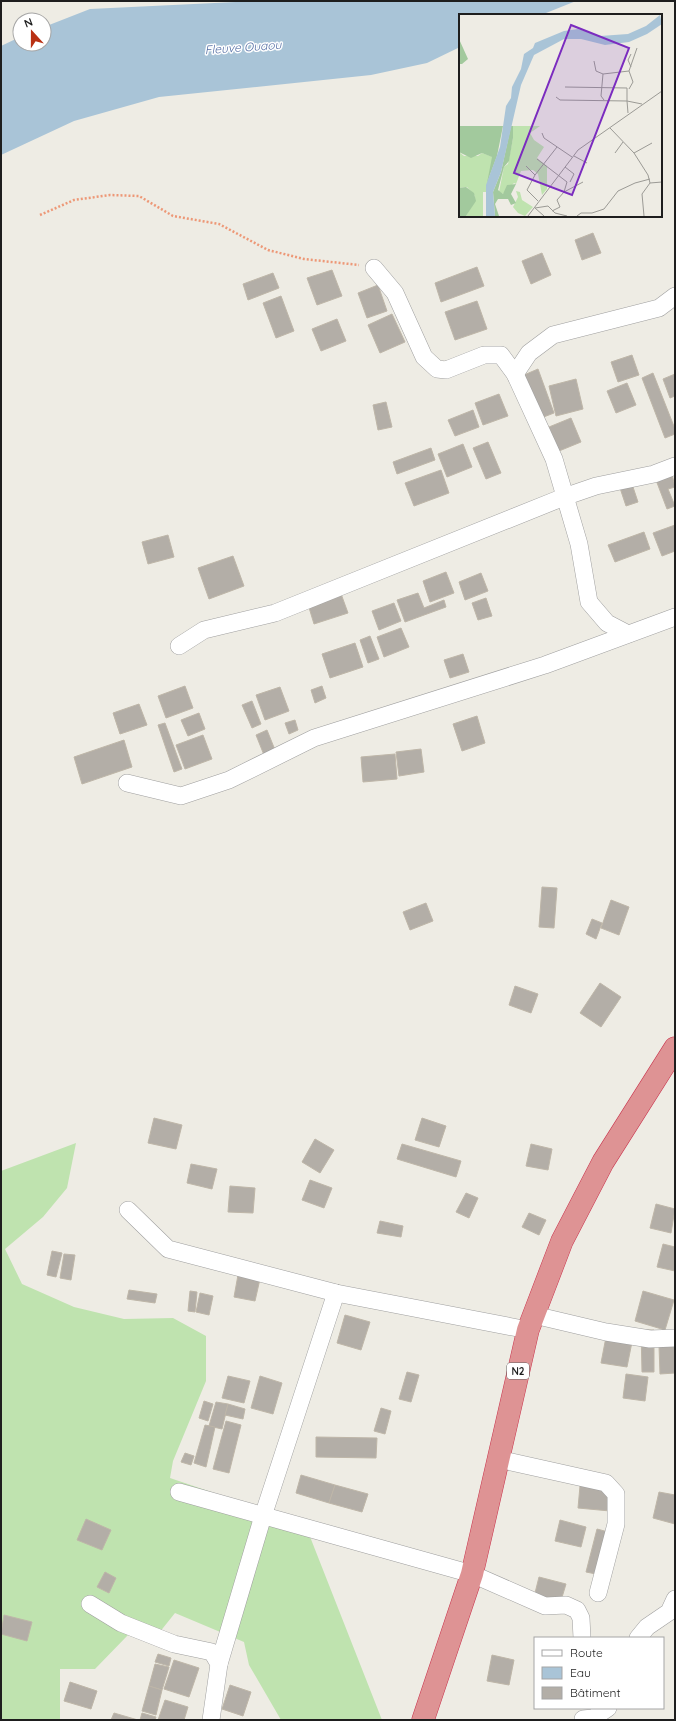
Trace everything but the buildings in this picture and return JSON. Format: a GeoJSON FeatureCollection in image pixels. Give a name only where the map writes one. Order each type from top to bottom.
{"type":"FeatureCollection","features":[{"type":"Feature","properties":{"kind":"highway","name":"N2"},"geometry":{"type":"LineString","coordinates":[[423,1720],[472,1574],[531,1322],[562,1241],[603,1162],[675,1048]]}},
{"type":"Feature","properties":{"kind":"street"},"geometry":{"type":"LineString","coordinates":[[374,268],[395,293],[424,357],[437,369],[446,370],[484,354],[501,355],[515,374],[554,459],[579,544],[589,602],[607,623],[628,634]]}},
{"type":"Feature","properties":{"kind":"street"},"geometry":{"type":"LineString","coordinates":[[515,374],[529,353],[554,335],[659,308],[675,296]]}},
{"type":"Feature","properties":{"kind":"street"},"geometry":{"type":"LineString","coordinates":[[179,646],[204,630],[275,613],[564,497],[596,486],[654,474],[675,466]]}},
{"type":"Feature","properties":{"kind":"street"},"geometry":{"type":"LineString","coordinates":[[127,783],[181,796],[229,780],[314,738],[545,665],[675,617]]}},
{"type":"Feature","properties":{"kind":"street"},"geometry":{"type":"LineString","coordinates":[[128,1210],[168,1249],[336,1293],[650,1339],[675,1338]]}},
{"type":"Feature","properties":{"kind":"street"},"geometry":{"type":"LineString","coordinates":[[210,1720],[218,1664],[263,1516],[336,1293]]}},
{"type":"Feature","properties":{"kind":"street"},"geometry":{"type":"LineString","coordinates":[[498,1459],[606,1483],[616,1494],[616,1524],[598,1594]]}},
{"type":"Feature","properties":{"kind":"street"},"geometry":{"type":"LineString","coordinates":[[179,1492],[472,1574],[545,1606],[566,1605],[576,1610],[581,1618],[582,1637]]}},
{"type":"Feature","properties":{"kind":"street"},"geometry":{"type":"LineString","coordinates":[[639,1637],[647,1627],[669,1612],[675,1599]]}},
{"type":"Feature","properties":{"kind":"street"},"geometry":{"type":"LineString","coordinates":[[90,1604],[121,1623],[174,1644],[212,1652],[218,1664]]}},
{"type":"Feature","properties":{"kind":"street"},"geometry":{"type":"LineString","coordinates":[[583,1716],[594,1718],[607,1709]]}},
{"type":"Feature","properties":{"kind":"path"},"geometry":{"type":"LineString","coordinates":[[40,215],[74,200],[110,195],[139,196],[173,216],[219,224],[268,250],[304,259],[345,263],[374,268]]}},
{"type":"Feature","properties":{"kind":"green space"},"geometry":{"type":"Polygon","coordinates":[[[76,1143],[67,1188],[43,1217],[5,1249],[22,1284],[74,1307],[124,1319],[173,1318],[206,1336],[206,1381],[173,1461],[170,1478],[305,1524],[382,1720],[281,1720],[249,1665],[244,1642],[175,1613],[151,1643],[128,1635],[95,1669],[60,1669],[60,1720],[1,1720],[1,1171],[76,1143]]]}},
{"type":"Feature","properties":{"kind":"water","name":"Fleuve Ouaou"},"geometry":{"type":"Polygon","coordinates":[[[257,1],[576,1],[544,14],[459,14],[459,47],[427,63],[371,75],[159,97],[74,121],[1,155],[1,46],[12,41],[12,52],[52,52],[52,24],[90,9],[257,1]]]}}]}
